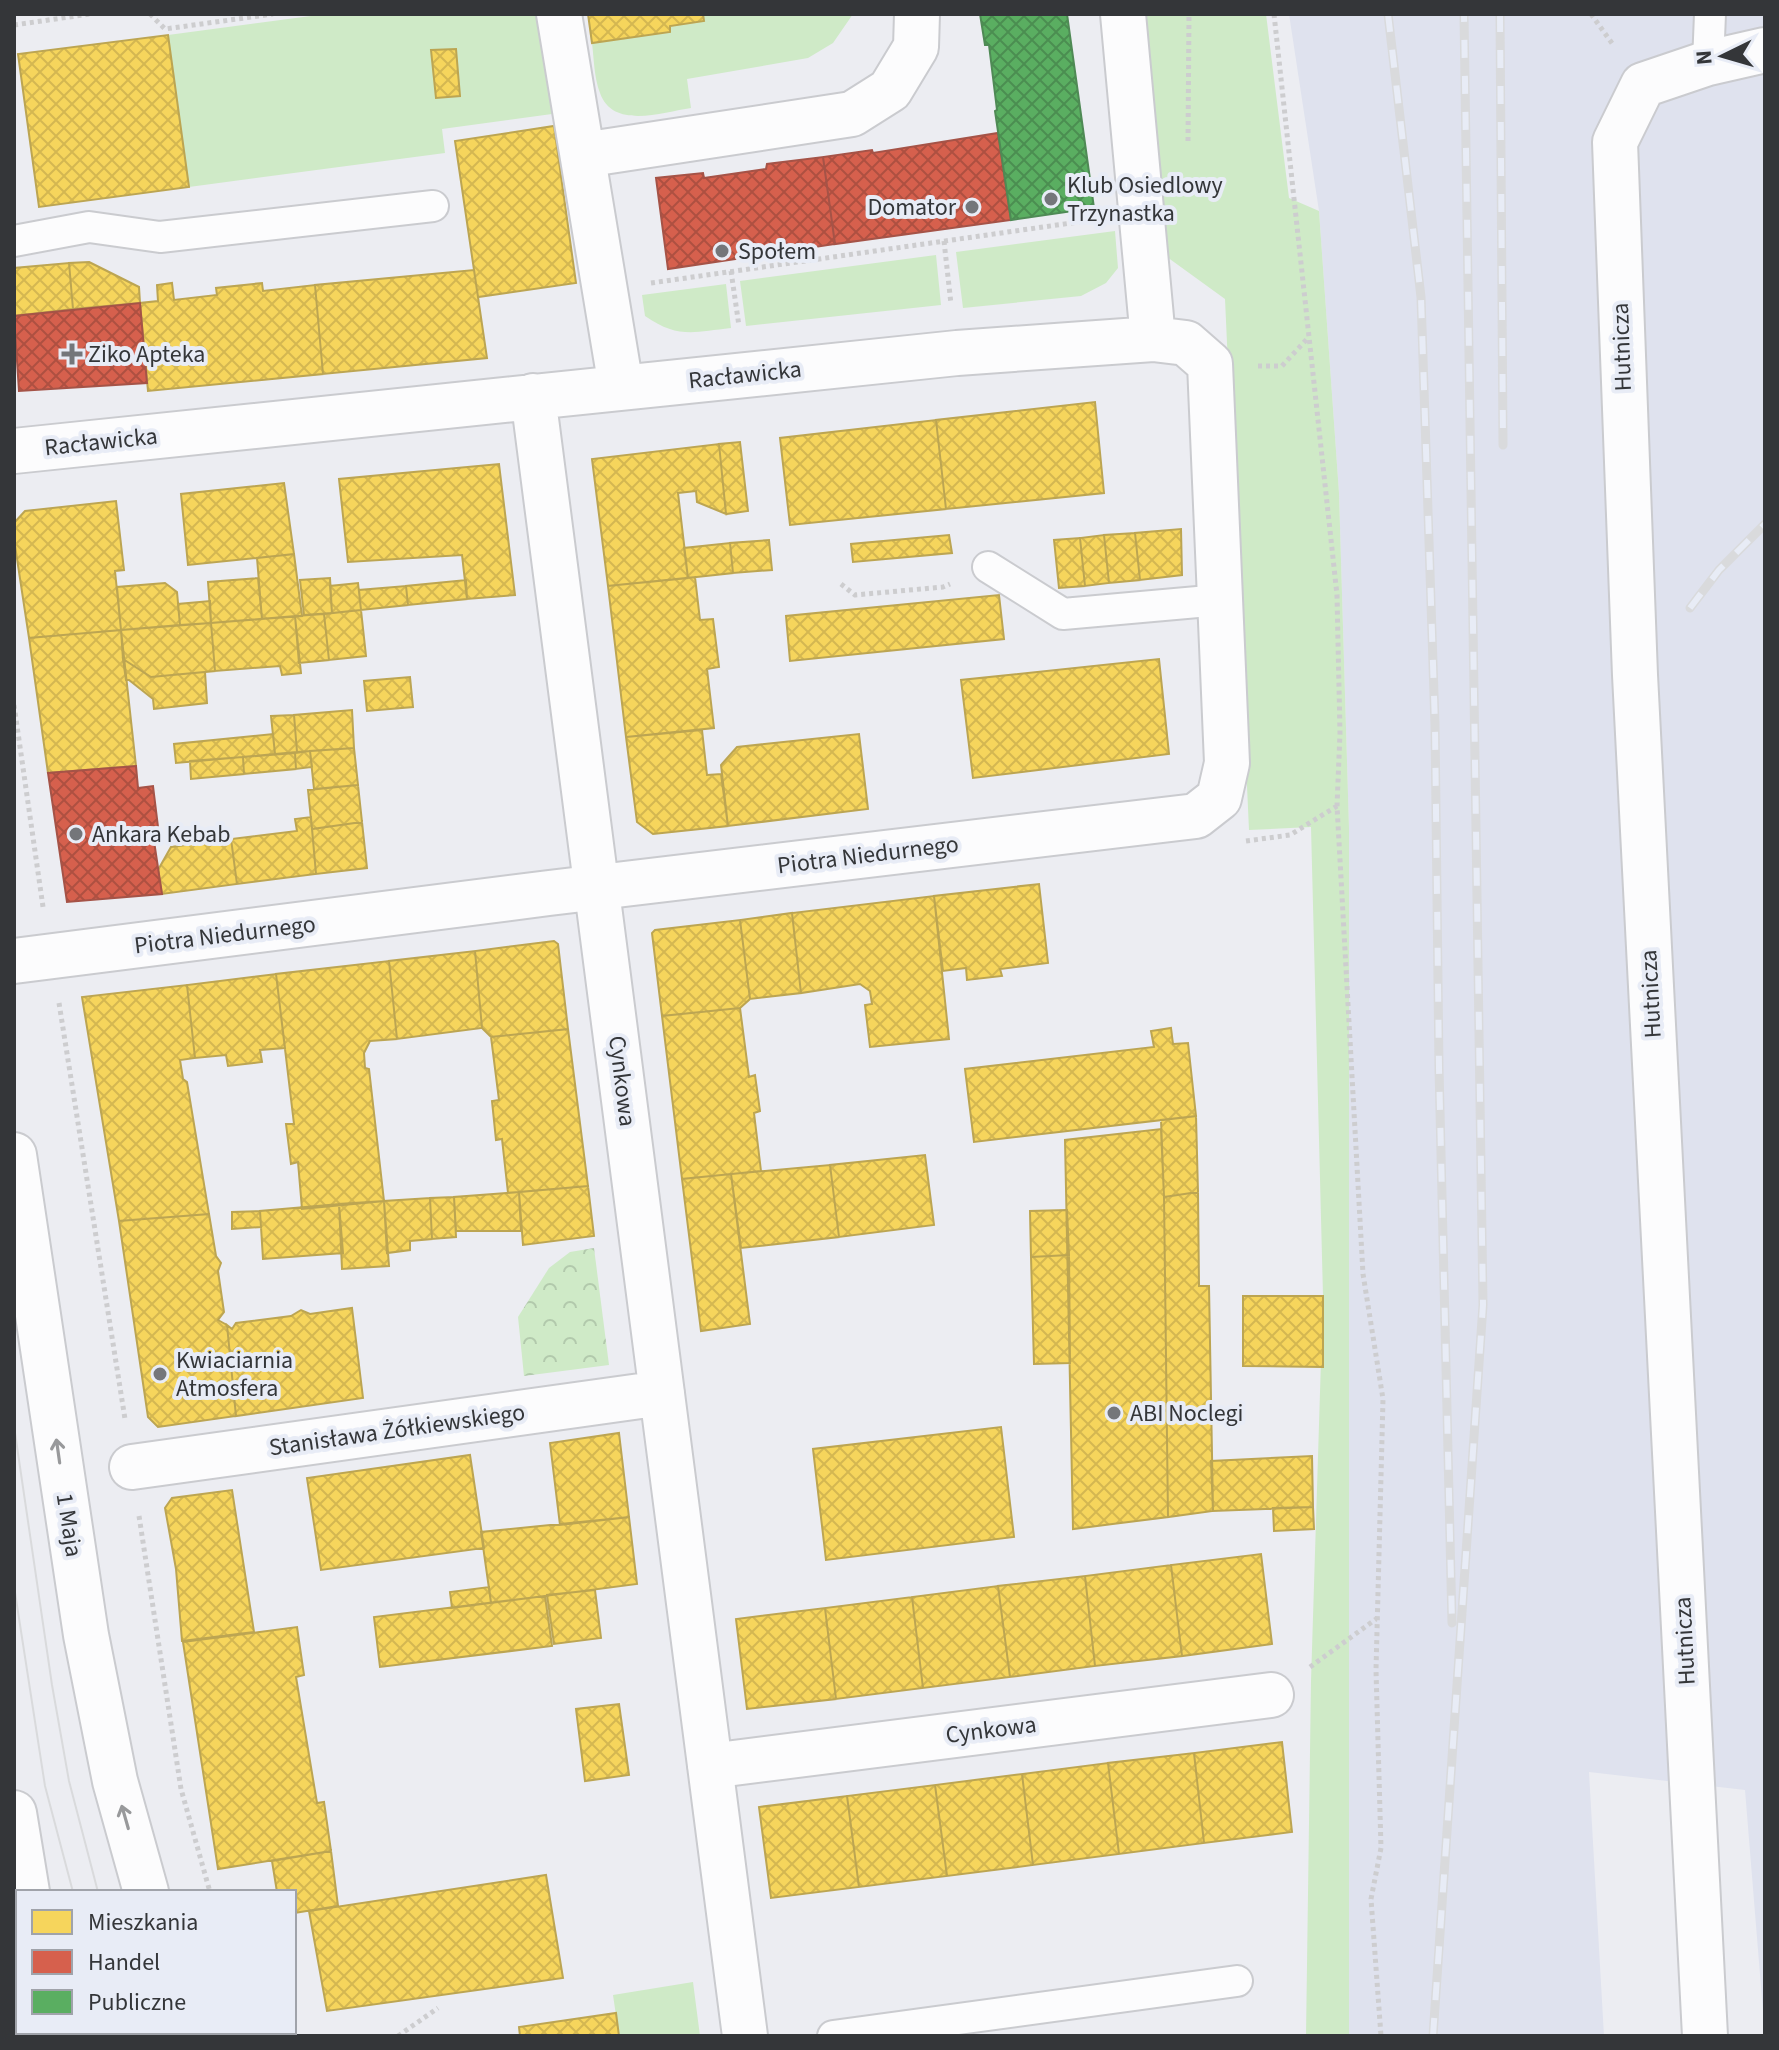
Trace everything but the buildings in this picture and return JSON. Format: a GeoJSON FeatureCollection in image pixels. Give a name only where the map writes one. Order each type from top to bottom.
{"type":"FeatureCollection","features":[{"type":"Feature","properties":{"kind":"street"},"geometry":{"type":"LineString","coordinates":[[559,14],[621,387]]}},
{"type":"Feature","properties":{"kind":"street"},"geometry":{"type":"LineString","coordinates":[[583,155],[852,114],[890,90],[916,47],[917,14]]}},
{"type":"Feature","properties":{"kind":"street"},"geometry":{"type":"LineString","coordinates":[[1123,14],[1153,339]]}},
{"type":"Feature","properties":{"kind":"street","name":"Hutnicza"},"geometry":{"type":"LineString","coordinates":[[1705,2036],[1635,675],[1615,142],[1643,85],[1708,63],[1765,50]]}},
{"type":"Feature","properties":{"kind":"street","name":"Racławicka"},"geometry":{"type":"LineString","coordinates":[[14,451],[957,353],[1153,339]]}},
{"type":"Feature","properties":{"kind":"street","name":"Piotra Niedurnego"},"geometry":{"type":"LineString","coordinates":[[14,961],[597,887],[1196,816],[1219,798],[1227,763],[1210,364],[1186,343],[1153,339]]}},
{"type":"Feature","properties":{"kind":"street","name":"Cynkowa"},"geometry":{"type":"LineString","coordinates":[[533,396],[745,2036]]}},
{"type":"Feature","properties":{"kind":"street","name":"1 Maja"},"geometry":{"type":"LineString","coordinates":[[14,1155],[86,1635],[115,1781],[145,1890]]}},
{"type":"Feature","properties":{"kind":"street","name":"Stanisława Żółkiewskiego"},"geometry":{"type":"LineString","coordinates":[[132,1467],[662,1393]]}},
{"type":"Feature","properties":{"kind":"street","name":"Cynkowa"},"geometry":{"type":"LineString","coordinates":[[710,1766],[1271,1695]]}},
{"type":"Feature","properties":{"kind":"street"},"geometry":{"type":"LineString","coordinates":[[14,1813],[27,1890]]}},
{"type":"Feature","properties":{"kind":"lane"},"geometry":{"type":"LineString","coordinates":[[1708,63],[1710,14]]}},
{"type":"Feature","properties":{"kind":"lane"},"geometry":{"type":"LineString","coordinates":[[14,241],[89,227],[160,237],[433,206]]}},
{"type":"Feature","properties":{"kind":"lane"},"geometry":{"type":"LineString","coordinates":[[988,567],[1063,614],[1220,600]]}},
{"type":"Feature","properties":{"kind":"lane"},"geometry":{"type":"LineString","coordinates":[[833,2036],[1237,1981]]}},
{"type":"Feature","properties":{"kind":"path"},"geometry":{"type":"LineString","coordinates":[[14,25],[90,14]]}},
{"type":"Feature","properties":{"kind":"path"},"geometry":{"type":"LineString","coordinates":[[150,14],[165,29],[273,14]]}},
{"type":"Feature","properties":{"kind":"path"},"geometry":{"type":"LineString","coordinates":[[1274,14],[1337,595],[1340,733],[1337,806],[1363,1274],[1383,1399],[1376,1670],[1381,1848],[1371,1899],[1381,2036]]}},
{"type":"Feature","properties":{"kind":"path"},"geometry":{"type":"LineString","coordinates":[[1180,25],[1189,25]]}},
{"type":"Feature","properties":{"kind":"path"},"geometry":{"type":"LineString","coordinates":[[666,281],[1106,218]]}},
{"type":"Feature","properties":{"kind":"path"},"geometry":{"type":"LineString","coordinates":[[944,241],[957,353]]}},
{"type":"Feature","properties":{"kind":"path"},"geometry":{"type":"LineString","coordinates":[[731,271],[738,322]]}},
{"type":"Feature","properties":{"kind":"path"},"geometry":{"type":"LineString","coordinates":[[841,584],[855,595],[943,587],[988,567]]}},
{"type":"Feature","properties":{"kind":"path"},"geometry":{"type":"LineString","coordinates":[[14,705],[43,916]]}},
{"type":"Feature","properties":{"kind":"path"},"geometry":{"type":"LineString","coordinates":[[1245,841],[1290,835],[1337,806]]}},
{"type":"Feature","properties":{"kind":"path"},"geometry":{"type":"LineString","coordinates":[[1271,1695],[1377,1618]]}},
{"type":"Feature","properties":{"kind":"path"},"geometry":{"type":"LineString","coordinates":[[398,2036],[438,2008]]}},
{"type":"Feature","properties":{"kind":"shaded area"},"geometry":{"type":"Polygon","coordinates":[[[1289,14],[1765,14],[1765,2036],[1745,1790],[1589,1772],[1604,2036],[1349,2036],[1349,828],[1339,493],[1319,211],[1289,14]]]}},
{"type":"Feature","properties":{"kind":"green space"},"geometry":{"type":"Polygon","coordinates":[[[326,14],[537,14],[552,114],[442,129],[445,153],[189,187],[168,35],[326,14]],[[456,49],[431,51],[437,97],[460,96],[456,49]]]}},
{"type":"Feature","properties":{"kind":"green space"},"geometry":{"type":"Polygon","coordinates":[[[703,14],[853,14],[833,43],[808,58],[687,79],[691,108],[640,116],[616,112],[606,104],[596,81],[592,43],[670,32],[670,26],[704,21],[703,14]]]}},
{"type":"Feature","properties":{"kind":"green space"},"geometry":{"type":"Polygon","coordinates":[[[1142,14],[1266,14],[1289,198],[1319,211],[1339,493],[1349,828],[1349,2036],[1306,2036],[1311,1681],[1323,1296],[1311,827],[1249,830],[1225,299],[1167,257],[1142,14]]]}},
{"type":"Feature","properties":{"kind":"green space"},"geometry":{"type":"Polygon","coordinates":[[[1115,231],[1118,268],[1106,283],[1081,296],[963,308],[956,252],[1115,231]]]}},
{"type":"Feature","properties":{"kind":"green space"},"geometry":{"type":"Polygon","coordinates":[[[936,255],[941,305],[746,326],[740,281],[936,255]]]}},
{"type":"Feature","properties":{"kind":"green space"},"geometry":{"type":"Polygon","coordinates":[[[726,284],[731,328],[677,331],[645,316],[642,295],[726,284]]]}},
{"type":"Feature","properties":{"kind":"green space"},"geometry":{"type":"Polygon","coordinates":[[[594,1248],[609,1365],[524,1376],[518,1317],[549,1268],[570,1252],[594,1248]]]}},
{"type":"Feature","properties":{"kind":"green space"},"geometry":{"type":"Polygon","coordinates":[[[693,1982],[700,2036],[619,2036],[613,1995],[693,1982]]]}},
{"type":"Feature","properties":{"kind":"tram line"},"geometry":{"type":"LineString","coordinates":[[14,1426],[69,1781],[97,1890]]}},
{"type":"Feature","properties":{"kind":"tram line"},"geometry":{"type":"LineString","coordinates":[[14,1586],[45,1786],[72,1890]]}},
{"type":"Feature","properties":{"kind":"railway"},"geometry":{"type":"LineString","coordinates":[[1388,14],[1421,297],[1435,725],[1439,1068],[1452,1623]]}},
{"type":"Feature","properties":{"kind":"railway"},"geometry":{"type":"LineString","coordinates":[[1433,2036],[1483,1305],[1464,14]]}},
{"type":"Feature","properties":{"kind":"railway"},"geometry":{"type":"LineString","coordinates":[[1500,14],[1503,445]]}},
{"type":"Feature","properties":{"kind":"railway"},"geometry":{"type":"LineString","coordinates":[[1690,608],[1719,570],[1765,524]]}},
{"type":"Feature","properties":{"kind":"place","name":"Klub Osiedlowy Trzynastka"},"geometry":{"type":"Point","coordinates":[1051,199]}},
{"type":"Feature","properties":{"kind":"place","name":"Domator"},"geometry":{"type":"Point","coordinates":[972,207]}},
{"type":"Feature","properties":{"kind":"place","name":"Społem"},"geometry":{"type":"Point","coordinates":[722,251]}},
{"type":"Feature","properties":{"kind":"place","name":"Ziko Apteka"},"geometry":{"type":"Point","coordinates":[72,354]}},
{"type":"Feature","properties":{"kind":"place","name":"Ankara Kebab"},"geometry":{"type":"Point","coordinates":[76,834]}},
{"type":"Feature","properties":{"kind":"place","name":"Kwiaciarnia Atmosfera"},"geometry":{"type":"Point","coordinates":[160,1374]}},
{"type":"Feature","properties":{"kind":"place","name":"ABI Noclegi"},"geometry":{"type":"Point","coordinates":[1114,1413]}}]}
